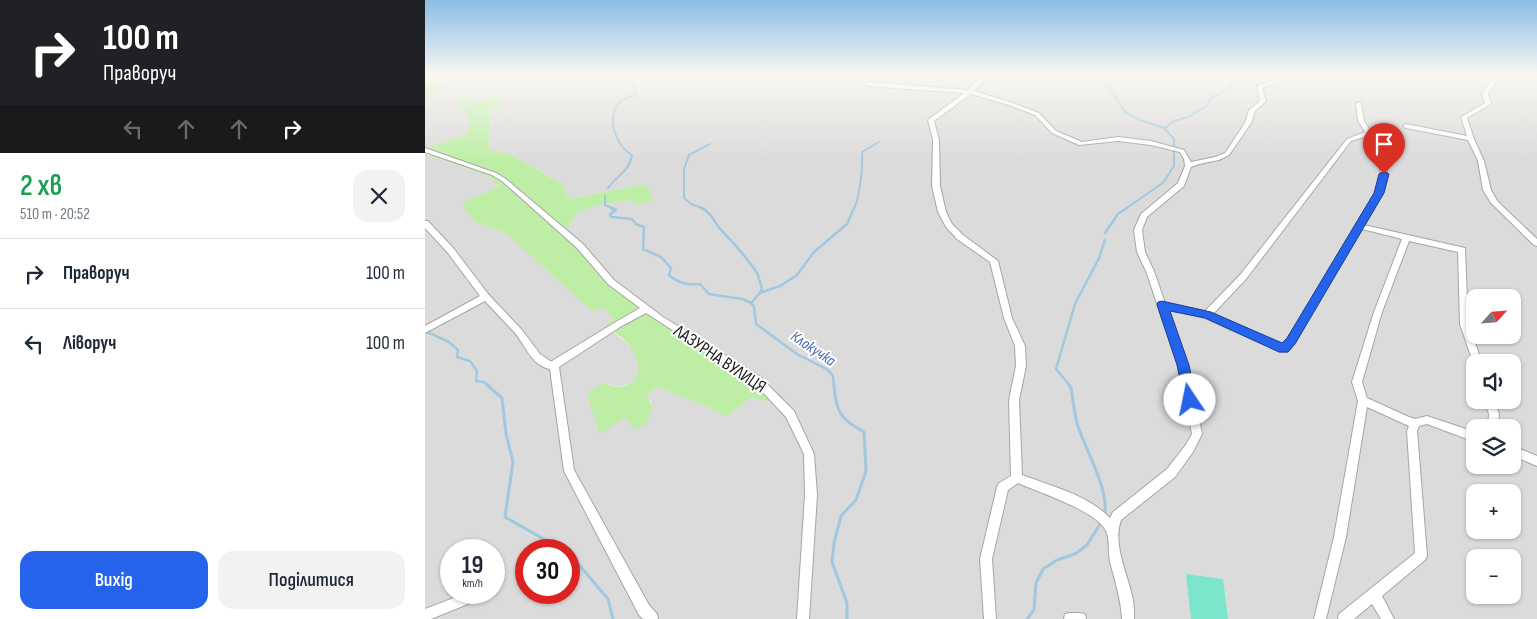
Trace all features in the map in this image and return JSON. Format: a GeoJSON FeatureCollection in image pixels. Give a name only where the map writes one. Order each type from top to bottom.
{"type":"FeatureCollection","features":[{"type":"Feature","properties":{"kind":"street"},"geometry":{"type":"LineString","coordinates":[[955,103],[931,120],[936,140],[938,199],[942,212],[963,240],[994,260],[1008,318],[1020,346],[1021,366],[1014,400],[1017,478]]}},
{"type":"Feature","properties":{"kind":"street"},"geometry":{"type":"LineString","coordinates":[[1007,103],[1037,114],[1054,132],[1081,144],[1118,139],[1151,143],[1182,151],[1187,159],[1188,166],[1181,184],[1144,216],[1138,230],[1141,252],[1183,365],[1197,434],[1189,449],[1171,473],[1109,524]]}},
{"type":"Feature","properties":{"kind":"street"},"geometry":{"type":"LineString","coordinates":[[1188,166],[1197,162],[1217,159],[1227,154],[1247,123],[1251,110],[1260,103]]}},
{"type":"Feature","properties":{"kind":"street"},"geometry":{"type":"LineString","coordinates":[[1162,305],[1207,315],[1284,349],[1291,341],[1379,193],[1384,174],[1381,154],[1361,121],[1359,103]]}},
{"type":"Feature","properties":{"kind":"street"},"geometry":{"type":"LineString","coordinates":[[1488,103],[1465,117],[1471,139],[1481,161],[1487,190],[1495,203],[1537,243]]}},
{"type":"Feature","properties":{"kind":"street"},"geometry":{"type":"LineString","coordinates":[[1406,126],[1471,139]]}},
{"type":"Feature","properties":{"kind":"street"},"geometry":{"type":"LineString","coordinates":[[1207,315],[1243,277],[1349,140],[1368,133]]}},
{"type":"Feature","properties":{"kind":"street","name":"ЛАЗУРНА ВУЛИЦЯ"},"geometry":{"type":"LineString","coordinates":[[425,150],[494,174],[504,180],[544,214],[569,239],[580,246],[611,282],[646,309],[756,379],[773,394],[793,418],[809,454],[811,495],[803,619]]}},
{"type":"Feature","properties":{"kind":"street"},"geometry":{"type":"LineString","coordinates":[[425,223],[519,332],[537,357],[548,365],[554,365],[646,309]]}},
{"type":"Feature","properties":{"kind":"street"},"geometry":{"type":"LineString","coordinates":[[1360,226],[1462,250],[1464,324],[1474,354]]}},
{"type":"Feature","properties":{"kind":"street"},"geometry":{"type":"LineString","coordinates":[[1320,619],[1340,537],[1363,401],[1357,382],[1378,312],[1405,238]]}},
{"type":"Feature","properties":{"kind":"street"},"geometry":{"type":"LineString","coordinates":[[425,329],[487,297]]}},
{"type":"Feature","properties":{"kind":"street"},"geometry":{"type":"LineString","coordinates":[[554,365],[569,471],[644,610],[652,619]]}},
{"type":"Feature","properties":{"kind":"street"},"geometry":{"type":"LineString","coordinates":[[1363,401],[1407,421],[1427,420],[1466,434]]}},
{"type":"Feature","properties":{"kind":"street"},"geometry":{"type":"LineString","coordinates":[[1344,619],[1421,556],[1412,431],[1415,422]]}},
{"type":"Feature","properties":{"kind":"street"},"geometry":{"type":"LineString","coordinates":[[1521,454],[1537,461]]}},
{"type":"Feature","properties":{"kind":"street"},"geometry":{"type":"LineString","coordinates":[[1017,478],[1095,511],[1109,524],[1127,601],[1128,619]]}},
{"type":"Feature","properties":{"kind":"street"},"geometry":{"type":"LineString","coordinates":[[991,619],[986,559],[1003,487],[1017,478]]}},
{"type":"Feature","properties":{"kind":"street"},"geometry":{"type":"LineString","coordinates":[[1373,594],[1388,619]]}},
{"type":"Feature","properties":{"kind":"street"},"geometry":{"type":"LineString","coordinates":[[425,615],[454,604]]}},
{"type":"Feature","properties":{"kind":"street"},"geometry":{"type":"LineString","coordinates":[[1070,619],[1079,619]]}},
{"type":"Feature","properties":{"kind":"shaded area"},"geometry":{"type":"Polygon","coordinates":[[[425,103],[467,103],[458,105],[468,107],[470,121],[466,134],[425,149],[425,103]]]}},
{"type":"Feature","properties":{"kind":"shaded area"},"geometry":{"type":"Polygon","coordinates":[[[493,103],[1537,103],[1537,619],[425,619],[425,154],[485,175],[500,186],[462,203],[475,222],[507,234],[603,307],[613,319],[605,325],[631,347],[638,359],[640,370],[636,379],[629,384],[618,387],[603,383],[625,417],[652,403],[647,397],[649,392],[657,387],[708,407],[726,417],[751,398],[775,403],[625,292],[566,230],[577,213],[597,205],[632,200],[646,184],[569,199],[560,182],[508,153],[489,150],[493,103]]]}},
{"type":"Feature","properties":{"kind":"green space"},"geometry":{"type":"Polygon","coordinates":[[[457,103],[505,103],[491,108],[489,150],[508,153],[561,183],[569,199],[646,184],[654,200],[637,205],[631,200],[597,205],[577,213],[566,230],[625,292],[660,318],[747,368],[783,397],[775,403],[751,398],[726,417],[708,407],[657,387],[649,392],[647,397],[653,408],[645,425],[635,430],[625,417],[600,434],[587,394],[603,383],[618,387],[631,383],[635,378],[638,367],[635,355],[623,339],[605,325],[613,319],[603,307],[593,312],[507,234],[475,222],[461,203],[500,186],[485,175],[425,154],[425,149],[466,134],[470,121],[465,111],[467,106],[458,105],[457,103]]]}},
{"type":"Feature","properties":{"kind":"green space"},"geometry":{"type":"Polygon","coordinates":[[[1186,574],[1223,579],[1228,619],[1191,619],[1186,574]]]}},
{"type":"Feature","properties":{"kind":"waterway","name":"Клокучка"},"geometry":{"type":"LineString","coordinates":[[608,188],[629,165],[632,155],[621,145],[614,131],[613,115],[619,103]]}},
{"type":"Feature","properties":{"kind":"waterway"},"geometry":{"type":"LineString","coordinates":[[1119,103],[1125,112],[1140,120],[1164,128],[1174,139],[1174,166],[1163,183],[1125,209]]}},
{"type":"Feature","properties":{"kind":"waterway"},"geometry":{"type":"LineString","coordinates":[[1165,128],[1174,121],[1188,117],[1208,103]]}},
{"type":"Feature","properties":{"kind":"waterway"},"geometry":{"type":"LineString","coordinates":[[854,209],[861,181],[862,152],[879,142]]}},
{"type":"Feature","properties":{"kind":"waterway"},"geometry":{"type":"LineString","coordinates":[[705,209],[691,204],[684,198],[684,169],[689,155],[710,144]]}},
{"type":"Feature","properties":{"kind":"waterway","name":"Клокучка"},"geometry":{"type":"LineString","coordinates":[[605,196],[605,205],[614,209]]}},
{"type":"Feature","properties":{"kind":"waterway","name":"Клокучка"},"geometry":{"type":"LineString","coordinates":[[611,208],[616,210],[610,214],[611,217],[632,219],[636,224],[644,227],[643,249],[661,257],[671,268],[669,275],[673,278],[684,283],[700,284],[709,294],[742,299],[751,303]]}},
{"type":"Feature","properties":{"kind":"waterway"},"geometry":{"type":"LineString","coordinates":[[701,208],[710,215],[755,270],[762,289],[760,293]]}},
{"type":"Feature","properties":{"kind":"waterway"},"geometry":{"type":"LineString","coordinates":[[760,293],[780,286],[797,275],[814,252],[847,224],[854,208]]}},
{"type":"Feature","properties":{"kind":"waterway"},"geometry":{"type":"LineString","coordinates":[[1105,233],[1118,214],[1127,208]]}},
{"type":"Feature","properties":{"kind":"waterway"},"geometry":{"type":"LineString","coordinates":[[1070,386],[1056,369],[1075,304],[1099,258],[1105,240]]}},
{"type":"Feature","properties":{"kind":"waterway"},"geometry":{"type":"LineString","coordinates":[[751,303],[760,293]]}},
{"type":"Feature","properties":{"kind":"waterway","name":"Клокучка"},"geometry":{"type":"LineString","coordinates":[[751,303],[754,307],[756,324],[797,354],[828,370],[833,376],[834,386]]}},
{"type":"Feature","properties":{"kind":"waterway"},"geometry":{"type":"LineString","coordinates":[[425,331],[449,342],[458,350],[457,357],[470,361],[477,371],[476,381],[484,382],[489,386]]}},
{"type":"Feature","properties":{"kind":"waterway"},"geometry":{"type":"LineString","coordinates":[[487,385],[502,398],[506,434],[513,462],[505,517],[544,539]]}},
{"type":"Feature","properties":{"kind":"waterway","name":"Клокучка"},"geometry":{"type":"LineString","coordinates":[[834,385],[836,402],[844,419],[864,432],[866,471],[856,500],[841,516],[834,543],[832,562],[847,603],[847,619]]}},
{"type":"Feature","properties":{"kind":"waterway"},"geometry":{"type":"LineString","coordinates":[[1069,385],[1080,433],[1104,494],[1104,516]]}},
{"type":"Feature","properties":{"kind":"waterway"},"geometry":{"type":"LineString","coordinates":[[1027,619],[1034,610],[1036,583],[1043,569],[1057,560],[1075,554],[1087,545],[1102,521]]}},
{"type":"Feature","properties":{"kind":"waterway"},"geometry":{"type":"LineString","coordinates":[[580,566],[608,599],[613,619]]}},
{"type":"Feature","properties":{"kind":"route"},"geometry":{"type":"LineString","coordinates":[[1190,400],[1183,365],[1162,305],[1207,315],[1284,349],[1291,341],[1339,263],[1379,193],[1384,174]]}}]}
